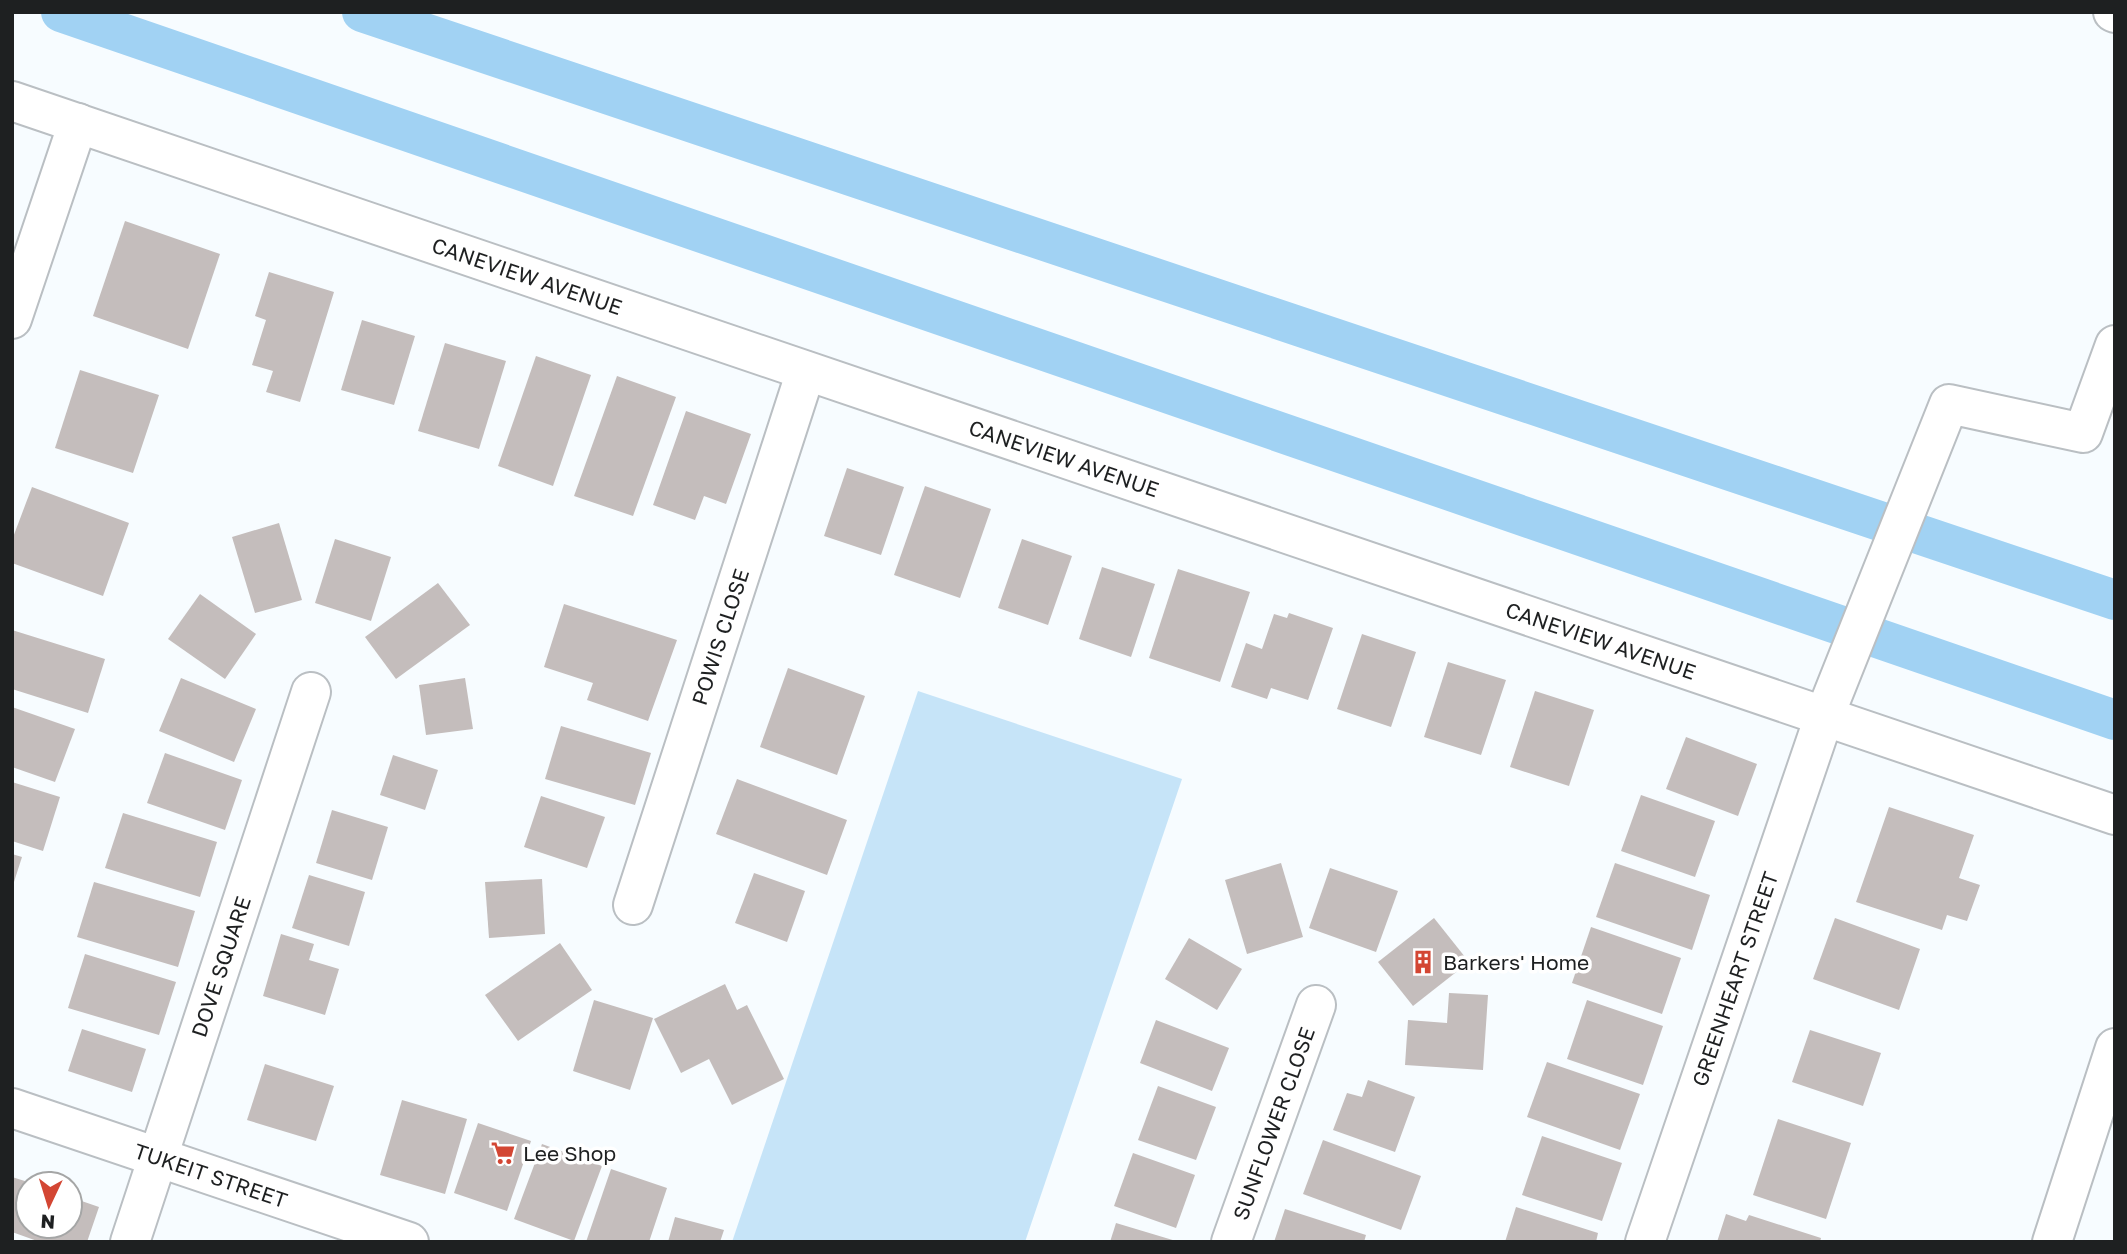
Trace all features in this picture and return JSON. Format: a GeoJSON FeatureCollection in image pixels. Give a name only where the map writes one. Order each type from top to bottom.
{"type":"FeatureCollection","features":[{"type":"Feature","properties":{"kind":"street","name":"CANEVIEW AVENUE"},"geometry":{"type":"LineString","coordinates":[[12,101],[2115,815]]}},
{"type":"Feature","properties":{"kind":"street"},"geometry":{"type":"LineString","coordinates":[[12,319],[78,123]]}},
{"type":"Feature","properties":{"kind":"street","name":"GREENHEART STREET"},"geometry":{"type":"LineString","coordinates":[[1645,1242],[1825,717],[1950,404],[2083,433],[2115,345]]}},
{"type":"Feature","properties":{"kind":"street","name":"POWIS CLOSE"},"geometry":{"type":"LineString","coordinates":[[634,905],[806,370]]}},
{"type":"Feature","properties":{"kind":"street","name":"DOVE SQUARE"},"geometry":{"type":"LineString","coordinates":[[130,1242],[311,692]]}},
{"type":"Feature","properties":{"kind":"street","name":"SUNFLOWER CLOSE"},"geometry":{"type":"LineString","coordinates":[[1231,1242],[1316,1005]]}},
{"type":"Feature","properties":{"kind":"street"},"geometry":{"type":"LineString","coordinates":[[2052,1242],[2115,1048]]}},
{"type":"Feature","properties":{"kind":"street","name":"TUKEIT STREET"},"geometry":{"type":"LineString","coordinates":[[12,1108],[409,1242]]}},
{"type":"Feature","properties":{"kind":"shaded area"},"geometry":{"type":"Polygon","coordinates":[[[918,691],[1182,779],[1025,1242],[732,1242],[918,691]]]}},
{"type":"Feature","properties":{"kind":"building"},"geometry":{"type":"Polygon","coordinates":[[[125,221],[220,254],[188,349],[93,316],[125,221]]]}},
{"type":"Feature","properties":{"kind":"building"},"geometry":{"type":"Polygon","coordinates":[[[269,272],[334,292],[300,402],[266,392],[273,371],[252,365],[266,320],[255,316],[269,272]]]}},
{"type":"Feature","properties":{"kind":"building"},"geometry":{"type":"Polygon","coordinates":[[[362,320],[415,336],[394,405],[341,390],[362,320]]]}},
{"type":"Feature","properties":{"kind":"building"},"geometry":{"type":"Polygon","coordinates":[[[445,343],[506,361],[479,449],[418,431],[445,343]]]}},
{"type":"Feature","properties":{"kind":"building"},"geometry":{"type":"Polygon","coordinates":[[[536,356],[591,375],[553,486],[498,466],[536,356]]]}},
{"type":"Feature","properties":{"kind":"building"},"geometry":{"type":"Polygon","coordinates":[[[80,370],[159,395],[133,473],[55,448],[80,370]]]}},
{"type":"Feature","properties":{"kind":"building"},"geometry":{"type":"Polygon","coordinates":[[[617,376],[676,397],[633,516],[574,496],[617,376]]]}},
{"type":"Feature","properties":{"kind":"building"},"geometry":{"type":"Polygon","coordinates":[[[686,411],[751,434],[726,504],[704,496],[695,520],[653,505],[686,411]]]}},
{"type":"Feature","properties":{"kind":"building"},"geometry":{"type":"Polygon","coordinates":[[[847,468],[904,487],[881,555],[824,536],[847,468]]]}},
{"type":"Feature","properties":{"kind":"building"},"geometry":{"type":"Polygon","coordinates":[[[925,486],[991,509],[960,598],[894,575],[925,486]]]}},
{"type":"Feature","properties":{"kind":"building"},"geometry":{"type":"Polygon","coordinates":[[[32,487],[129,523],[103,596],[12,563],[12,540],[32,487]]]}},
{"type":"Feature","properties":{"kind":"building"},"geometry":{"type":"Polygon","coordinates":[[[279,523],[302,600],[255,613],[232,537],[279,523]]]}},
{"type":"Feature","properties":{"kind":"building"},"geometry":{"type":"Polygon","coordinates":[[[335,539],[391,557],[371,621],[315,603],[335,539]]]}},
{"type":"Feature","properties":{"kind":"building"},"geometry":{"type":"Polygon","coordinates":[[[1022,539],[1072,556],[1048,625],[998,608],[1022,539]]]}},
{"type":"Feature","properties":{"kind":"building"},"geometry":{"type":"Polygon","coordinates":[[[1102,567],[1155,584],[1131,657],[1079,639],[1102,567]]]}},
{"type":"Feature","properties":{"kind":"building"},"geometry":{"type":"Polygon","coordinates":[[[1178,569],[1250,592],[1220,682],[1149,658],[1178,569]]]}},
{"type":"Feature","properties":{"kind":"building"},"geometry":{"type":"Polygon","coordinates":[[[438,583],[470,625],[396,679],[365,637],[438,583]]]}},
{"type":"Feature","properties":{"kind":"building"},"geometry":{"type":"Polygon","coordinates":[[[200,594],[256,634],[225,679],[168,639],[200,594]]]}},
{"type":"Feature","properties":{"kind":"building"},"geometry":{"type":"Polygon","coordinates":[[[564,604],[677,640],[648,721],[587,700],[593,683],[544,667],[564,604]]]}},
{"type":"Feature","properties":{"kind":"building"},"geometry":{"type":"Polygon","coordinates":[[[1289,613],[1333,628],[1308,700],[1271,688],[1267,699],[1231,687],[1246,643],[1262,649],[1274,614],[1287,618],[1289,613]]]}},
{"type":"Feature","properties":{"kind":"building"},"geometry":{"type":"Polygon","coordinates":[[[12,630],[105,659],[88,713],[12,689],[12,630]]]}},
{"type":"Feature","properties":{"kind":"building"},"geometry":{"type":"Polygon","coordinates":[[[1362,634],[1416,652],[1391,727],[1337,709],[1362,634]]]}},
{"type":"Feature","properties":{"kind":"building"},"geometry":{"type":"Polygon","coordinates":[[[1448,662],[1506,680],[1481,755],[1424,737],[1448,662]]]}},
{"type":"Feature","properties":{"kind":"building"},"geometry":{"type":"Polygon","coordinates":[[[788,668],[865,696],[837,775],[760,747],[788,668]]]}},
{"type":"Feature","properties":{"kind":"building"},"geometry":{"type":"Polygon","coordinates":[[[181,678],[256,709],[234,762],[159,731],[181,678]]]}},
{"type":"Feature","properties":{"kind":"building"},"geometry":{"type":"Polygon","coordinates":[[[465,678],[473,729],[426,735],[419,685],[465,678]]]}},
{"type":"Feature","properties":{"kind":"building"},"geometry":{"type":"Polygon","coordinates":[[[1535,691],[1594,710],[1569,786],[1510,767],[1535,691]]]}},
{"type":"Feature","properties":{"kind":"building"},"geometry":{"type":"Polygon","coordinates":[[[12,707],[75,729],[55,782],[12,767],[12,707]]]}},
{"type":"Feature","properties":{"kind":"building"},"geometry":{"type":"Polygon","coordinates":[[[561,726],[651,753],[635,805],[545,779],[561,726]]]}},
{"type":"Feature","properties":{"kind":"building"},"geometry":{"type":"Polygon","coordinates":[[[1686,737],[1757,764],[1738,816],[1666,789],[1686,737]]]}},
{"type":"Feature","properties":{"kind":"building"},"geometry":{"type":"Polygon","coordinates":[[[165,753],[242,780],[225,830],[147,803],[165,753]]]}},
{"type":"Feature","properties":{"kind":"building"},"geometry":{"type":"Polygon","coordinates":[[[393,755],[438,770],[425,810],[380,795],[393,755]]]}},
{"type":"Feature","properties":{"kind":"building"},"geometry":{"type":"Polygon","coordinates":[[[737,779],[847,820],[827,875],[716,834],[737,779]]]}},
{"type":"Feature","properties":{"kind":"building"},"geometry":{"type":"Polygon","coordinates":[[[12,782],[60,797],[43,851],[12,841],[12,782]]]}},
{"type":"Feature","properties":{"kind":"building"},"geometry":{"type":"Polygon","coordinates":[[[1641,795],[1715,821],[1695,877],[1621,851],[1641,795]]]}},
{"type":"Feature","properties":{"kind":"building"},"geometry":{"type":"Polygon","coordinates":[[[541,796],[605,817],[587,868],[524,847],[541,796]]]}},
{"type":"Feature","properties":{"kind":"building"},"geometry":{"type":"Polygon","coordinates":[[[1889,807],[1974,835],[1959,878],[1980,885],[1967,921],[1947,915],[1942,930],[1856,902],[1889,807]]]}},
{"type":"Feature","properties":{"kind":"building"},"geometry":{"type":"Polygon","coordinates":[[[332,810],[388,827],[372,880],[316,863],[332,810]]]}},
{"type":"Feature","properties":{"kind":"building"},"geometry":{"type":"Polygon","coordinates":[[[123,813],[217,842],[200,897],[105,868],[123,813]]]}},
{"type":"Feature","properties":{"kind":"building"},"geometry":{"type":"Polygon","coordinates":[[[12,854],[22,857],[13,885],[12,885],[12,854]]]}},
{"type":"Feature","properties":{"kind":"building"},"geometry":{"type":"Polygon","coordinates":[[[1281,863],[1303,937],[1247,954],[1225,880],[1281,863]]]}},
{"type":"Feature","properties":{"kind":"building"},"geometry":{"type":"Polygon","coordinates":[[[1615,863],[1710,895],[1692,950],[1596,917],[1615,863]]]}},
{"type":"Feature","properties":{"kind":"building"},"geometry":{"type":"Polygon","coordinates":[[[1330,868],[1398,891],[1376,952],[1309,928],[1330,868]]]}},
{"type":"Feature","properties":{"kind":"building"},"geometry":{"type":"Polygon","coordinates":[[[754,873],[805,891],[787,942],[735,923],[754,873]]]}},
{"type":"Feature","properties":{"kind":"building"},"geometry":{"type":"Polygon","coordinates":[[[309,875],[365,892],[349,946],[292,928],[309,875]]]}},
{"type":"Feature","properties":{"kind":"building"},"geometry":{"type":"Polygon","coordinates":[[[542,879],[545,934],[489,938],[485,882],[542,879]]]}},
{"type":"Feature","properties":{"kind":"building"},"geometry":{"type":"Polygon","coordinates":[[[94,882],[195,911],[178,967],[77,937],[94,882]]]}},
{"type":"Feature","properties":{"kind":"building","name":"Barkers' Home"},"geometry":{"type":"Polygon","coordinates":[[[1434,918],[1469,962],[1413,1006],[1378,962],[1434,918]]]}},
{"type":"Feature","properties":{"kind":"building"},"geometry":{"type":"Polygon","coordinates":[[[1835,918],[1920,949],[1899,1010],[1813,979],[1835,918]]]}},
{"type":"Feature","properties":{"kind":"building"},"geometry":{"type":"Polygon","coordinates":[[[1591,927],[1681,958],[1662,1014],[1572,983],[1591,927]]]}},
{"type":"Feature","properties":{"kind":"building"},"geometry":{"type":"Polygon","coordinates":[[[281,934],[314,944],[309,960],[339,969],[325,1015],[263,996],[281,934]]]}},
{"type":"Feature","properties":{"kind":"building"},"geometry":{"type":"Polygon","coordinates":[[[1189,938],[1242,969],[1217,1010],[1165,979],[1189,938]]]}},
{"type":"Feature","properties":{"kind":"building"},"geometry":{"type":"Polygon","coordinates":[[[560,943],[592,990],[518,1041],[485,995],[560,943]]]}},
{"type":"Feature","properties":{"kind":"building"},"geometry":{"type":"Polygon","coordinates":[[[85,954],[176,982],[159,1035],[68,1008],[85,954]]]}},
{"type":"Feature","properties":{"kind":"building"},"geometry":{"type":"Polygon","coordinates":[[[725,984],[737,1010],[747,1005],[784,1079],[732,1105],[709,1059],[681,1073],[654,1019],[725,984]]]}},
{"type":"Feature","properties":{"kind":"building"},"geometry":{"type":"Polygon","coordinates":[[[1449,993],[1488,995],[1483,1070],[1405,1065],[1408,1020],[1447,1023],[1449,993]]]}},
{"type":"Feature","properties":{"kind":"building"},"geometry":{"type":"Polygon","coordinates":[[[594,1000],[653,1018],[630,1090],[573,1071],[594,1000]]]}},
{"type":"Feature","properties":{"kind":"building"},"geometry":{"type":"Polygon","coordinates":[[[1587,1000],[1663,1026],[1643,1085],[1567,1059],[1587,1000]]]}},
{"type":"Feature","properties":{"kind":"building"},"geometry":{"type":"Polygon","coordinates":[[[1156,1020],[1229,1048],[1212,1091],[1140,1063],[1156,1020]]]}},
{"type":"Feature","properties":{"kind":"building"},"geometry":{"type":"Polygon","coordinates":[[[82,1029],[146,1049],[132,1092],[68,1071],[82,1029]]]}},
{"type":"Feature","properties":{"kind":"building"},"geometry":{"type":"Polygon","coordinates":[[[1810,1030],[1881,1053],[1863,1106],[1792,1082],[1810,1030]]]}},
{"type":"Feature","properties":{"kind":"building"},"geometry":{"type":"Polygon","coordinates":[[[1547,1062],[1640,1094],[1620,1150],[1527,1117],[1547,1062]]]}},
{"type":"Feature","properties":{"kind":"building"},"geometry":{"type":"Polygon","coordinates":[[[265,1064],[334,1086],[316,1141],[247,1120],[265,1064]]]}},
{"type":"Feature","properties":{"kind":"building"},"geometry":{"type":"Polygon","coordinates":[[[1368,1080],[1415,1097],[1395,1152],[1333,1130],[1347,1093],[1362,1097],[1368,1080]]]}},
{"type":"Feature","properties":{"kind":"building"},"geometry":{"type":"Polygon","coordinates":[[[1158,1086],[1216,1107],[1196,1160],[1138,1140],[1158,1086]]]}},
{"type":"Feature","properties":{"kind":"building"},"geometry":{"type":"Polygon","coordinates":[[[402,1100],[467,1119],[445,1194],[380,1175],[402,1100]]]}},
{"type":"Feature","properties":{"kind":"building"},"geometry":{"type":"Polygon","coordinates":[[[1778,1119],[1851,1143],[1826,1219],[1753,1195],[1778,1119]]]}},
{"type":"Feature","properties":{"kind":"building"},"geometry":{"type":"Polygon","coordinates":[[[478,1123],[531,1141],[507,1211],[454,1193],[478,1123]]]}},
{"type":"Feature","properties":{"kind":"building"},"geometry":{"type":"Polygon","coordinates":[[[1542,1136],[1622,1163],[1602,1221],[1522,1195],[1542,1136]]]}},
{"type":"Feature","properties":{"kind":"building"},"geometry":{"type":"Polygon","coordinates":[[[1323,1140],[1421,1176],[1401,1230],[1303,1194],[1323,1140]]]}},
{"type":"Feature","properties":{"kind":"building"},"geometry":{"type":"Polygon","coordinates":[[[542,1144],[602,1166],[574,1241],[514,1219],[542,1144]]]}},
{"type":"Feature","properties":{"kind":"building"},"geometry":{"type":"Polygon","coordinates":[[[1133,1153],[1195,1175],[1176,1228],[1114,1206],[1133,1153]]]}},
{"type":"Feature","properties":{"kind":"building"},"geometry":{"type":"Polygon","coordinates":[[[611,1169],[667,1188],[649,1242],[586,1242],[611,1169]]]}},
{"type":"Feature","properties":{"kind":"building"},"geometry":{"type":"Polygon","coordinates":[[[12,1177],[14,1233],[12,1232],[12,1177]]]}},
{"type":"Feature","properties":{"kind":"building"},"geometry":{"type":"Polygon","coordinates":[[[84,1202],[99,1207],[87,1242],[34,1240],[84,1240],[84,1202]]]}},
{"type":"Feature","properties":{"kind":"building"},"geometry":{"type":"Polygon","coordinates":[[[1516,1207],[1598,1233],[1596,1242],[1505,1242],[1516,1207]]]}},
{"type":"Feature","properties":{"kind":"building"},"geometry":{"type":"Polygon","coordinates":[[[1285,1209],[1366,1235],[1364,1242],[1274,1242],[1285,1209]]]}},
{"type":"Feature","properties":{"kind":"building"},"geometry":{"type":"Polygon","coordinates":[[[1726,1214],[1746,1221],[1749,1215],[1821,1238],[1820,1242],[1717,1242],[1726,1214]]]}},
{"type":"Feature","properties":{"kind":"building"},"geometry":{"type":"Polygon","coordinates":[[[675,1217],[724,1230],[720,1242],[668,1242],[675,1217]]]}},
{"type":"Feature","properties":{"kind":"building"},"geometry":{"type":"Polygon","coordinates":[[[1116,1223],[1176,1241],[1176,1242],[1110,1242],[1116,1223]]]}},
{"type":"Feature","properties":{"kind":"waterway"},"geometry":{"type":"LineString","coordinates":[[61,12],[2115,720]]}},
{"type":"Feature","properties":{"kind":"waterway"},"geometry":{"type":"LineString","coordinates":[[362,12],[2115,600]]}},
{"type":"Feature","properties":{"kind":"place","name":"Barkers' Home"},"geometry":{"type":"Point","coordinates":[1423,962]}},
{"type":"Feature","properties":{"kind":"place","name":"Lee Shop"},"geometry":{"type":"Point","coordinates":[503,1153]}}]}
